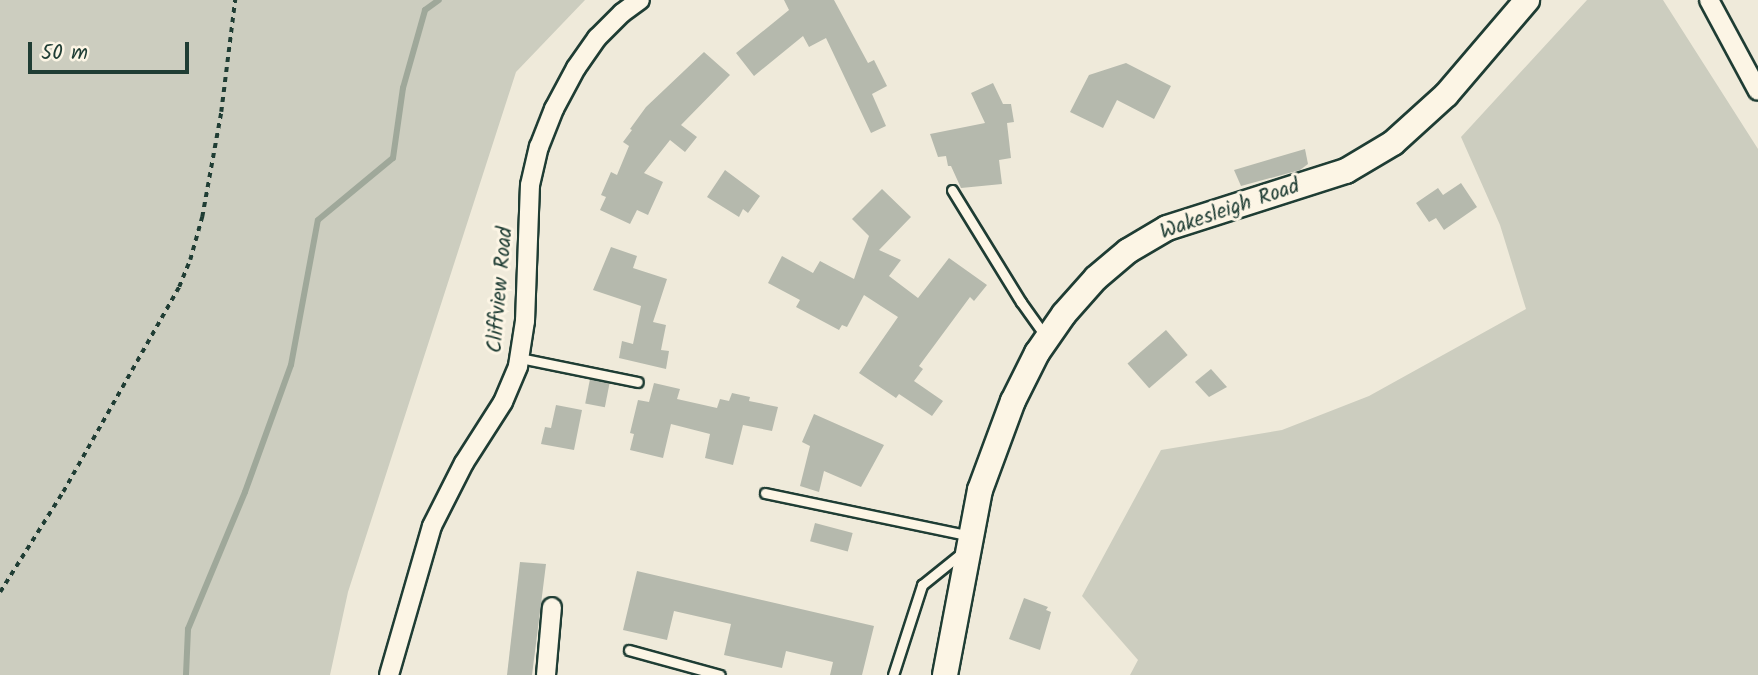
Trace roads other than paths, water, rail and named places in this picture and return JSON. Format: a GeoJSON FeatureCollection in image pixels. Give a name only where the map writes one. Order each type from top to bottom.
{"type":"FeatureCollection","features":[{"type":"Feature","properties":{"kind":"main road","name":"Wakesleigh Road"},"geometry":{"type":"LineString","coordinates":[[945,675],[980,490],[1013,401],[1047,338],[1096,278],[1128,251],[1167,228],[1346,171],[1393,143],[1446,95],[1527,0]]}},
{"type":"Feature","properties":{"kind":"street","name":"Cliffview Road"},"geometry":{"type":"LineString","coordinates":[[389,675],[432,526],[464,463],[503,402],[520,358],[529,271],[530,185],[539,147],[554,109],[576,68],[597,38],[622,13],[640,0]]}},
{"type":"Feature","properties":{"kind":"street"},"geometry":{"type":"LineString","coordinates":[[1709,0],[1758,91]]}},
{"type":"Feature","properties":{"kind":"street"},"geometry":{"type":"LineString","coordinates":[[546,675],[552,607]]}},
{"type":"Feature","properties":{"kind":"lane"},"geometry":{"type":"LineString","coordinates":[[952,191],[1021,302],[1047,338]]}},
{"type":"Feature","properties":{"kind":"lane"},"geometry":{"type":"LineString","coordinates":[[520,358],[638,382]]}},
{"type":"Feature","properties":{"kind":"lane"},"geometry":{"type":"LineString","coordinates":[[765,493],[971,542]]}},
{"type":"Feature","properties":{"kind":"lane"},"geometry":{"type":"LineString","coordinates":[[893,675],[922,585],[971,542]]}},
{"type":"Feature","properties":{"kind":"lane"},"geometry":{"type":"LineString","coordinates":[[629,650],[720,675]]}},
{"type":"Feature","properties":{"kind":"waterway"},"geometry":{"type":"LineString","coordinates":[[186,675],[188,629],[245,492],[291,365],[318,220],[393,158],[403,88],[425,10],[439,0]]}}]}
